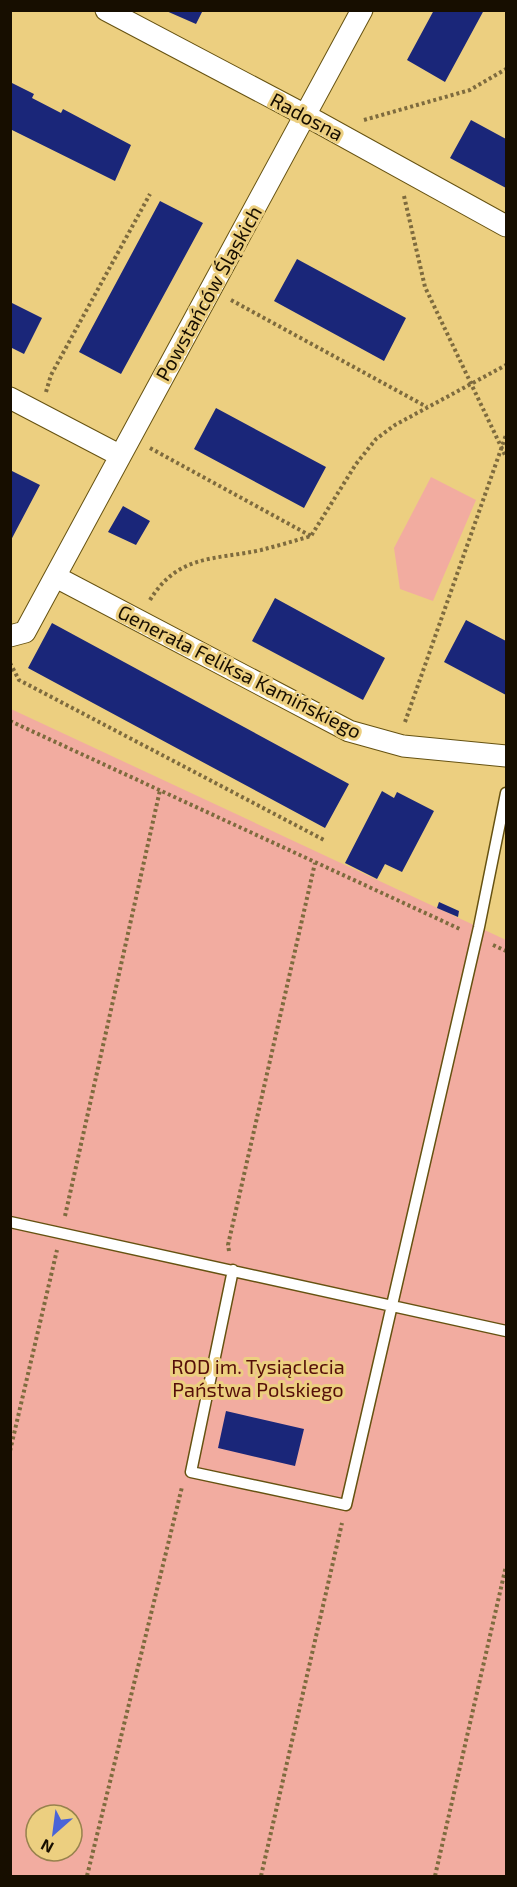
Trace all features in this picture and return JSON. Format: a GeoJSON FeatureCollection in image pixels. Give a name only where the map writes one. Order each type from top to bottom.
{"type":"FeatureCollection","features":[{"type":"Feature","properties":{"kind":"street","name":"Radosna"},"geometry":{"type":"LineString","coordinates":[[106,10],[305,115],[507,226]]}},
{"type":"Feature","properties":{"kind":"street","name":"Powstańców Śląskich"},"geometry":{"type":"LineString","coordinates":[[56,578],[119,455],[362,10]]}},
{"type":"Feature","properties":{"kind":"street"},"geometry":{"type":"LineString","coordinates":[[10,398],[119,455]]}},
{"type":"Feature","properties":{"kind":"street"},"geometry":{"type":"LineString","coordinates":[[10,636],[25,632],[56,578]]}},
{"type":"Feature","properties":{"kind":"street","name":"Generała Feliksa Kamińskiego"},"geometry":{"type":"LineString","coordinates":[[56,578],[349,730],[403,746],[507,756]]}},
{"type":"Feature","properties":{"kind":"lane"},"geometry":{"type":"LineString","coordinates":[[233,1270],[191,1473],[346,1505],[507,793]]}},
{"type":"Feature","properties":{"kind":"lane"},"geometry":{"type":"LineString","coordinates":[[10,1221],[507,1331]]}},
{"type":"Feature","properties":{"kind":"path"},"geometry":{"type":"LineString","coordinates":[[356,122],[470,90],[507,69]]}},
{"type":"Feature","properties":{"kind":"path"},"geometry":{"type":"LineString","coordinates":[[402,188],[425,287],[507,457]]}},
{"type":"Feature","properties":{"kind":"path"},"geometry":{"type":"LineString","coordinates":[[47,396],[45,387],[51,375],[150,194]]}},
{"type":"Feature","properties":{"kind":"path"},"geometry":{"type":"LineString","coordinates":[[224,297],[428,408]]}},
{"type":"Feature","properties":{"kind":"path"},"geometry":{"type":"LineString","coordinates":[[145,609],[157,589],[174,571],[209,557],[259,550],[310,536],[356,464],[376,439],[507,365]]}},
{"type":"Feature","properties":{"kind":"path"},"geometry":{"type":"LineString","coordinates":[[404,725],[507,435]]}},
{"type":"Feature","properties":{"kind":"path"},"geometry":{"type":"LineString","coordinates":[[144,444],[310,536]]}},
{"type":"Feature","properties":{"kind":"path"},"geometry":{"type":"LineString","coordinates":[[10,663],[19,680],[326,841]]}},
{"type":"Feature","properties":{"kind":"path"},"geometry":{"type":"LineString","coordinates":[[10,721],[507,951]]}},
{"type":"Feature","properties":{"kind":"path"},"geometry":{"type":"LineString","coordinates":[[394,723],[416,726]]}},
{"type":"Feature","properties":{"kind":"path"},"geometry":{"type":"LineString","coordinates":[[10,1451],[160,790]]}},
{"type":"Feature","properties":{"kind":"path"},"geometry":{"type":"LineString","coordinates":[[233,1270],[228,1245],[315,862]]}},
{"type":"Feature","properties":{"kind":"path"},"geometry":{"type":"LineString","coordinates":[[87,1876],[183,1481],[191,1473]]}},
{"type":"Feature","properties":{"kind":"path"},"geometry":{"type":"LineString","coordinates":[[261,1876],[346,1505]]}},
{"type":"Feature","properties":{"kind":"path"},"geometry":{"type":"LineString","coordinates":[[435,1876],[507,1566]]}},
{"type":"Feature","properties":{"kind":"green space"},"geometry":{"type":"Polygon","coordinates":[[[431,477],[476,500],[433,601],[400,589],[394,548],[431,477]]]}},
{"type":"Feature","properties":{"kind":"green space","name":"ROD im. Tysiąclecia Państwa Polskiego"},"geometry":{"type":"Polygon","coordinates":[[[11,709],[506,940],[506,1876],[11,1876],[11,709]]]}},
{"type":"Feature","properties":{"kind":"building"},"geometry":{"type":"Polygon","coordinates":[[[164,10],[203,10],[196,24],[164,10]]]}},
{"type":"Feature","properties":{"kind":"building"},"geometry":{"type":"Polygon","coordinates":[[[434,10],[484,10],[445,82],[407,60],[434,10]]]}},
{"type":"Feature","properties":{"kind":"building"},"geometry":{"type":"Polygon","coordinates":[[[10,82],[34,94],[32,98],[61,113],[63,109],[131,145],[115,181],[10,129],[10,82]]]}},
{"type":"Feature","properties":{"kind":"building"},"geometry":{"type":"Polygon","coordinates":[[[471,120],[506,139],[506,188],[450,158],[471,120]]]}},
{"type":"Feature","properties":{"kind":"building"},"geometry":{"type":"Polygon","coordinates":[[[160,201],[203,223],[121,374],[79,352],[160,201]]]}},
{"type":"Feature","properties":{"kind":"building"},"geometry":{"type":"Polygon","coordinates":[[[297,259],[406,318],[384,361],[274,301],[297,259]]]}},
{"type":"Feature","properties":{"kind":"building"},"geometry":{"type":"Polygon","coordinates":[[[10,302],[42,318],[24,354],[10,347],[10,302]]]}},
{"type":"Feature","properties":{"kind":"building"},"geometry":{"type":"Polygon","coordinates":[[[216,408],[326,467],[304,508],[194,449],[216,408]]]}},
{"type":"Feature","properties":{"kind":"building"},"geometry":{"type":"Polygon","coordinates":[[[10,470],[40,485],[10,542],[10,470]]]}},
{"type":"Feature","properties":{"kind":"building"},"geometry":{"type":"Polygon","coordinates":[[[123,506],[150,521],[136,545],[108,532],[123,506]]]}},
{"type":"Feature","properties":{"kind":"building"},"geometry":{"type":"Polygon","coordinates":[[[275,598],[385,658],[363,700],[252,641],[275,598]]]}},
{"type":"Feature","properties":{"kind":"building"},"geometry":{"type":"Polygon","coordinates":[[[466,620],[506,641],[506,695],[444,662],[466,620]]]}},
{"type":"Feature","properties":{"kind":"building"},"geometry":{"type":"Polygon","coordinates":[[[52,623],[349,784],[325,828],[28,668],[52,623]]]}},
{"type":"Feature","properties":{"kind":"building"},"geometry":{"type":"Polygon","coordinates":[[[382,791],[394,798],[397,792],[434,811],[402,872],[385,864],[377,879],[345,863],[382,791]]]}},
{"type":"Feature","properties":{"kind":"building"},"geometry":{"type":"Polygon","coordinates":[[[439,902],[459,911],[458,917],[437,908],[439,902]]]}},
{"type":"Feature","properties":{"kind":"building"},"geometry":{"type":"Polygon","coordinates":[[[226,1411],[304,1429],[295,1466],[218,1448],[226,1411]]]}}]}
